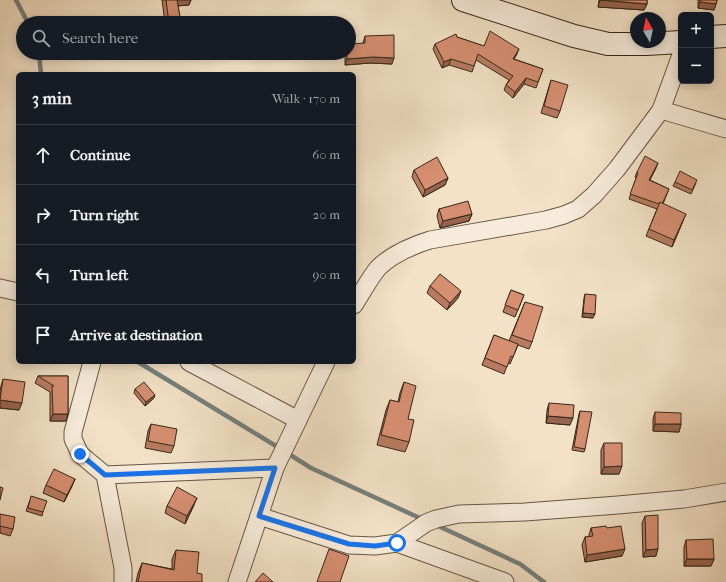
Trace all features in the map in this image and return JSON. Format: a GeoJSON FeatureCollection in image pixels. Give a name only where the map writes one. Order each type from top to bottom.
{"type":"FeatureCollection","features":[{"type":"Feature","properties":{"kind":"street"},"geometry":{"type":"LineString","coordinates":[[463,0],[574,36],[608,44],[678,42]]}},
{"type":"Feature","properties":{"kind":"street"},"geometry":{"type":"LineString","coordinates":[[714,37],[726,36]]}},
{"type":"Feature","properties":{"kind":"street"},"geometry":{"type":"LineString","coordinates":[[356,302],[378,269],[388,260],[415,245],[430,240],[546,220],[578,209],[594,195],[617,170],[661,110],[678,63]]}},
{"type":"Feature","properties":{"kind":"street"},"geometry":{"type":"LineString","coordinates":[[661,110],[726,129]]}},
{"type":"Feature","properties":{"kind":"street"},"geometry":{"type":"LineString","coordinates":[[0,288],[16,292]]}},
{"type":"Feature","properties":{"kind":"street"},"geometry":{"type":"LineString","coordinates":[[91,364],[73,432],[73,439],[80,454],[105,475],[123,568],[122,582]]}},
{"type":"Feature","properties":{"kind":"street"},"geometry":{"type":"LineString","coordinates":[[193,364],[298,420]]}},
{"type":"Feature","properties":{"kind":"street"},"geometry":{"type":"LineString","coordinates":[[237,582],[275,468],[325,364]]}},
{"type":"Feature","properties":{"kind":"street"},"geometry":{"type":"LineString","coordinates":[[105,475],[275,468]]}},
{"type":"Feature","properties":{"kind":"street"},"geometry":{"type":"LineString","coordinates":[[259,516],[349,544],[375,546],[397,543],[426,523],[436,519],[460,514],[525,512],[618,505],[684,499],[726,492]]}},
{"type":"Feature","properties":{"kind":"street"},"geometry":{"type":"LineString","coordinates":[[397,543],[505,582]]}},
{"type":"Feature","properties":{"kind":"building"},"geometry":{"type":"Polygon","coordinates":[[[166,0],[177,0],[180,16],[168,16],[166,0]]]}},
{"type":"Feature","properties":{"kind":"building"},"geometry":{"type":"Polygon","coordinates":[[[600,0],[647,0],[647,4],[600,0]]]}},
{"type":"Feature","properties":{"kind":"building"},"geometry":{"type":"Polygon","coordinates":[[[700,0],[717,0],[716,4],[700,2],[700,0]]]}},
{"type":"Feature","properties":{"kind":"building"},"geometry":{"type":"Polygon","coordinates":[[[490,31],[519,49],[513,59],[543,69],[538,82],[526,78],[515,92],[506,85],[513,76],[478,54],[474,66],[451,59],[444,62],[435,44],[456,34],[457,37],[484,46],[490,31]]]}},
{"type":"Feature","properties":{"kind":"building"},"geometry":{"type":"Polygon","coordinates":[[[394,35],[394,58],[356,58],[356,44],[365,43],[365,36],[394,35]]]}},
{"type":"Feature","properties":{"kind":"building"},"geometry":{"type":"Polygon","coordinates":[[[551,80],[568,85],[560,111],[544,106],[551,80]]]}},
{"type":"Feature","properties":{"kind":"building"},"geometry":{"type":"Polygon","coordinates":[[[645,156],[658,163],[649,180],[669,189],[662,204],[660,202],[659,204],[630,194],[638,173],[637,172],[645,156]]]}},
{"type":"Feature","properties":{"kind":"building"},"geometry":{"type":"Polygon","coordinates":[[[437,157],[448,178],[425,190],[414,170],[437,157]]]}},
{"type":"Feature","properties":{"kind":"building"},"geometry":{"type":"Polygon","coordinates":[[[680,171],[697,180],[692,190],[675,182],[680,171]]]}},
{"type":"Feature","properties":{"kind":"building"},"geometry":{"type":"Polygon","coordinates":[[[468,201],[472,214],[443,221],[439,209],[468,201]]]}},
{"type":"Feature","properties":{"kind":"building"},"geometry":{"type":"Polygon","coordinates":[[[660,202],[686,214],[674,240],[649,229],[660,202]]]}},
{"type":"Feature","properties":{"kind":"building"},"geometry":{"type":"Polygon","coordinates":[[[440,274],[461,291],[450,303],[430,286],[440,274]]]}},
{"type":"Feature","properties":{"kind":"building"},"geometry":{"type":"Polygon","coordinates":[[[511,290],[524,295],[518,310],[505,305],[511,290]]]}},
{"type":"Feature","properties":{"kind":"building"},"geometry":{"type":"Polygon","coordinates":[[[585,294],[596,295],[595,314],[583,313],[585,294]]]}},
{"type":"Feature","properties":{"kind":"building"},"geometry":{"type":"Polygon","coordinates":[[[525,302],[543,307],[532,342],[512,335],[525,302]]]}},
{"type":"Feature","properties":{"kind":"building"},"geometry":{"type":"Polygon","coordinates":[[[494,335],[518,344],[507,367],[485,358],[494,335]]]}},
{"type":"Feature","properties":{"kind":"building"},"geometry":{"type":"Polygon","coordinates":[[[38,376],[68,376],[68,414],[53,414],[52,386],[54,386],[38,376]]]}},
{"type":"Feature","properties":{"kind":"building"},"geometry":{"type":"Polygon","coordinates":[[[3,379],[25,382],[22,403],[0,400],[3,379]]]}},
{"type":"Feature","properties":{"kind":"building"},"geometry":{"type":"Polygon","coordinates":[[[144,382],[155,395],[146,402],[135,389],[144,382]]]}},
{"type":"Feature","properties":{"kind":"building"},"geometry":{"type":"Polygon","coordinates":[[[404,382],[416,386],[408,419],[414,420],[409,442],[381,435],[390,400],[399,402],[404,382]]]}},
{"type":"Feature","properties":{"kind":"building"},"geometry":{"type":"Polygon","coordinates":[[[549,403],[574,405],[573,418],[548,416],[549,403]]]}},
{"type":"Feature","properties":{"kind":"building"},"geometry":{"type":"Polygon","coordinates":[[[580,411],[592,412],[585,449],[574,447],[580,411]]]}},
{"type":"Feature","properties":{"kind":"building"},"geometry":{"type":"Polygon","coordinates":[[[655,412],[681,413],[681,424],[655,424],[655,412]]]}},
{"type":"Feature","properties":{"kind":"building"},"geometry":{"type":"Polygon","coordinates":[[[151,424],[177,429],[174,446],[148,441],[151,424]]]}},
{"type":"Feature","properties":{"kind":"building"},"geometry":{"type":"Polygon","coordinates":[[[604,443],[622,443],[622,466],[604,467],[604,443]]]}},
{"type":"Feature","properties":{"kind":"building"},"geometry":{"type":"Polygon","coordinates":[[[54,469],[75,479],[67,495],[46,485],[54,469]]]}},
{"type":"Feature","properties":{"kind":"building"},"geometry":{"type":"Polygon","coordinates":[[[0,487],[3,488],[0,500],[0,487]]]}},
{"type":"Feature","properties":{"kind":"building"},"geometry":{"type":"Polygon","coordinates":[[[177,487],[197,498],[187,516],[167,506],[177,487]]]}},
{"type":"Feature","properties":{"kind":"building"},"geometry":{"type":"Polygon","coordinates":[[[31,496],[47,501],[43,512],[28,508],[31,496]]]}},
{"type":"Feature","properties":{"kind":"building"},"geometry":{"type":"Polygon","coordinates":[[[0,514],[15,517],[13,529],[0,526],[0,514]]]}},
{"type":"Feature","properties":{"kind":"building"},"geometry":{"type":"Polygon","coordinates":[[[658,515],[658,549],[646,550],[645,516],[658,515]]]}},
{"type":"Feature","properties":{"kind":"building"},"geometry":{"type":"Polygon","coordinates":[[[606,526],[607,528],[621,526],[625,549],[587,555],[585,537],[593,536],[591,528],[606,526]]]}},
{"type":"Feature","properties":{"kind":"building"},"geometry":{"type":"Polygon","coordinates":[[[713,539],[714,559],[687,559],[686,540],[713,539]]]}},
{"type":"Feature","properties":{"kind":"building"},"geometry":{"type":"Polygon","coordinates":[[[329,549],[349,556],[340,582],[317,582],[329,549]]]}},
{"type":"Feature","properties":{"kind":"building"},"geometry":{"type":"Polygon","coordinates":[[[176,550],[199,552],[197,573],[202,574],[202,582],[138,582],[142,563],[174,570],[176,550]]]}},
{"type":"Feature","properties":{"kind":"building"},"geometry":{"type":"Polygon","coordinates":[[[263,573],[273,582],[255,582],[263,573]]]}},
{"type":"Feature","properties":{"kind":"waterway"},"geometry":{"type":"LineString","coordinates":[[16,0],[24,16]]}},
{"type":"Feature","properties":{"kind":"waterway"},"geometry":{"type":"LineString","coordinates":[[40,60],[41,72]]}},
{"type":"Feature","properties":{"kind":"waterway"},"geometry":{"type":"LineString","coordinates":[[141,364],[276,446]]}},
{"type":"Feature","properties":{"kind":"waterway"},"geometry":{"type":"LineString","coordinates":[[292,456],[311,468],[424,520]]}},
{"type":"Feature","properties":{"kind":"waterway"},"geometry":{"type":"LineString","coordinates":[[434,524],[520,564],[544,582]]}},
{"type":"Feature","properties":{"kind":"route"},"geometry":{"type":"LineString","coordinates":[[80,454],[105,475],[275,468],[259,516],[349,544],[375,546],[397,543]]}}]}
